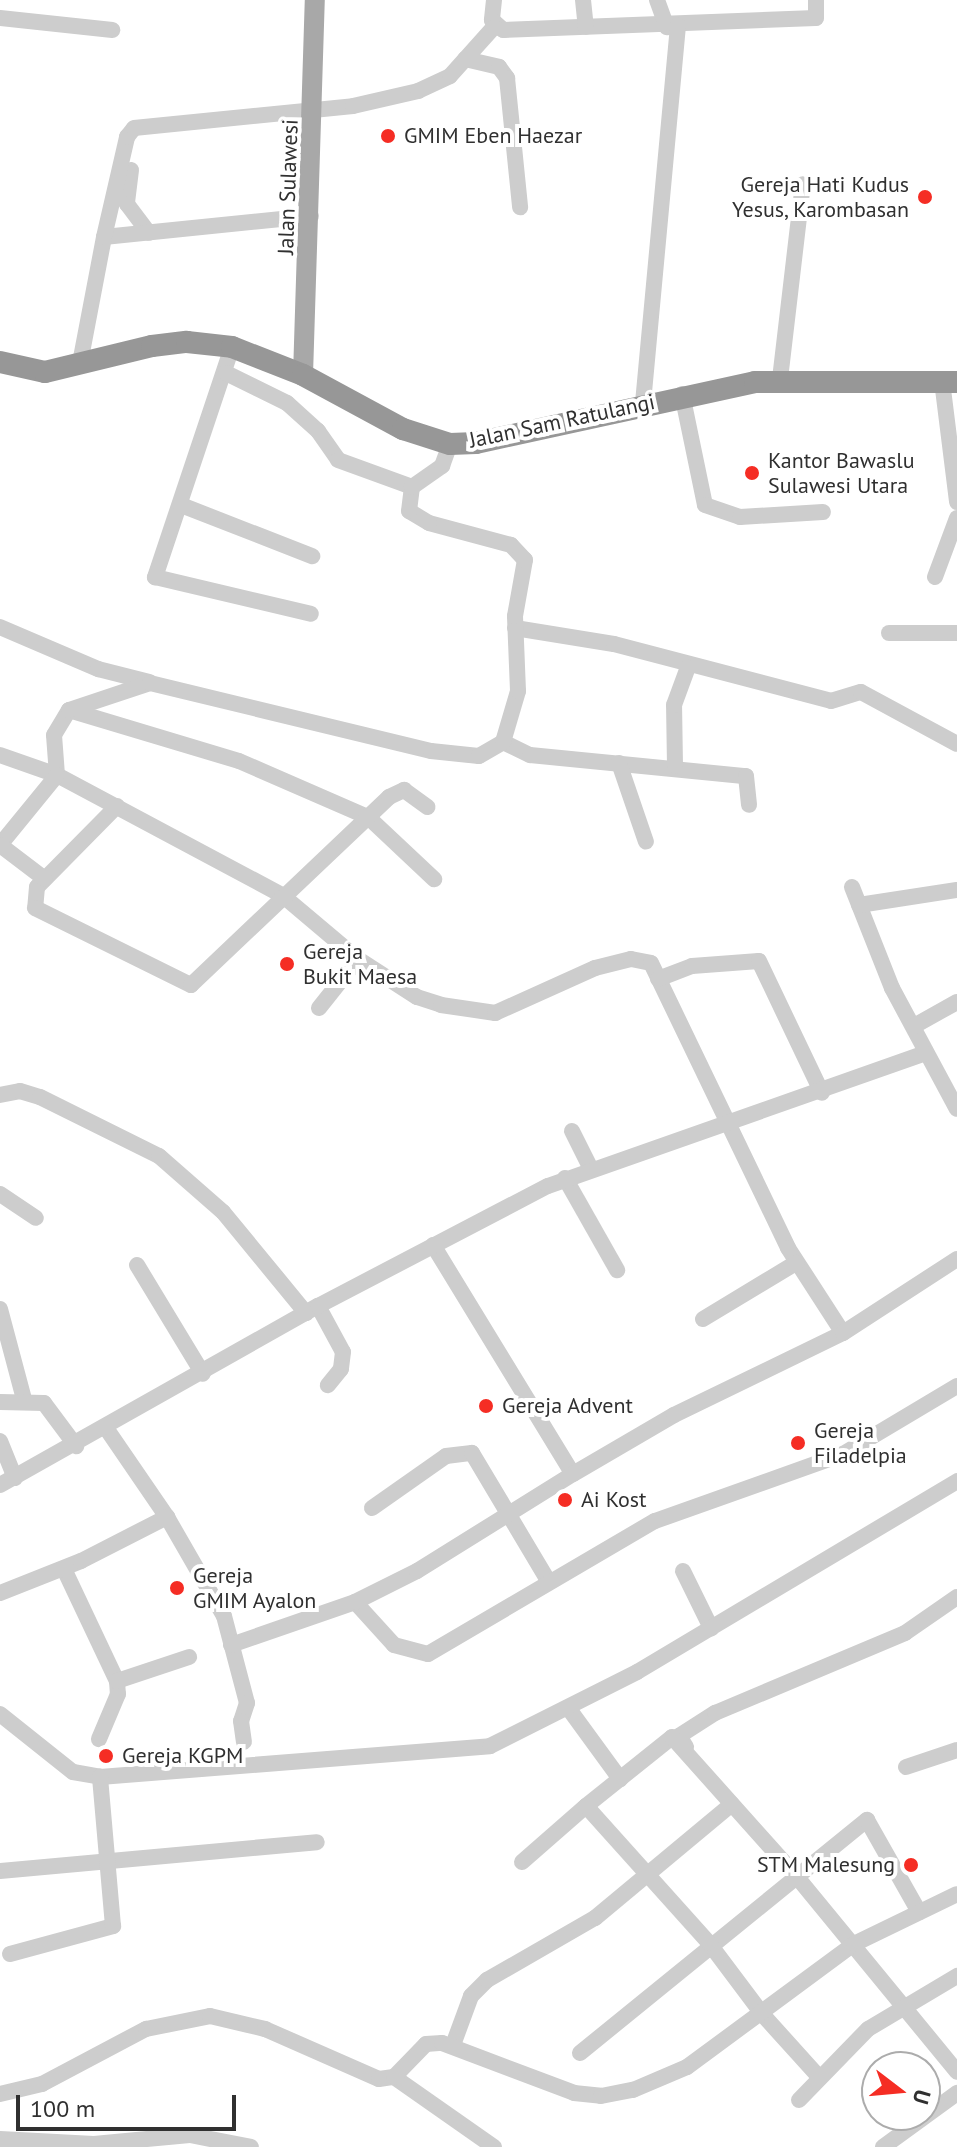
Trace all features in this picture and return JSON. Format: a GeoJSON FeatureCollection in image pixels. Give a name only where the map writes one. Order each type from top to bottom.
{"type":"FeatureCollection","features":[{"type":"Feature","properties":{"kind":"highway","name":"Jalan Sam Ratulangi"},"geometry":{"type":"LineString","coordinates":[[0,362],[45,372],[187,342],[232,347],[303,375],[403,429],[450,444],[476,443],[682,394],[780,379],[950,382]]}},
{"type":"Feature","properties":{"kind":"main road","name":"Jalan Sulawesi"},"geometry":{"type":"LineString","coordinates":[[303,375],[311,216],[315,0]]}},
{"type":"Feature","properties":{"kind":"street"},"geometry":{"type":"LineString","coordinates":[[80,363],[127,137],[141,126],[314,109],[418,91],[450,76],[494,27],[494,0]]}},
{"type":"Feature","properties":{"kind":"street"},"geometry":{"type":"LineString","coordinates":[[583,0],[586,27]]}},
{"type":"Feature","properties":{"kind":"street"},"geometry":{"type":"LineString","coordinates":[[643,403],[673,26],[657,0]]}},
{"type":"Feature","properties":{"kind":"street"},"geometry":{"type":"LineString","coordinates":[[494,27],[673,26],[816,18],[816,0]]}},
{"type":"Feature","properties":{"kind":"street"},"geometry":{"type":"LineString","coordinates":[[0,18],[112,30]]}},
{"type":"Feature","properties":{"kind":"street"},"geometry":{"type":"LineString","coordinates":[[465,59],[499,67],[507,78],[520,207]]}},
{"type":"Feature","properties":{"kind":"street"},"geometry":{"type":"LineString","coordinates":[[127,137],[127,204],[149,233]]}},
{"type":"Feature","properties":{"kind":"street"},"geometry":{"type":"LineString","coordinates":[[780,379],[803,184]]}},
{"type":"Feature","properties":{"kind":"street"},"geometry":{"type":"LineString","coordinates":[[104,237],[311,216]]}},
{"type":"Feature","properties":{"kind":"street"},"geometry":{"type":"LineString","coordinates":[[232,347],[226,373],[155,577],[311,614]]}},
{"type":"Feature","properties":{"kind":"street"},"geometry":{"type":"LineString","coordinates":[[226,373],[287,403],[312,424],[338,460],[412,487]]}},
{"type":"Feature","properties":{"kind":"street"},"geometry":{"type":"LineString","coordinates":[[950,382],[957,502]]}},
{"type":"Feature","properties":{"kind":"street"},"geometry":{"type":"LineString","coordinates":[[682,394],[705,505],[740,517],[823,512]]}},
{"type":"Feature","properties":{"kind":"street"},"geometry":{"type":"LineString","coordinates":[[0,627],[98,669],[431,751],[479,756],[503,742],[518,691],[515,628],[525,560],[520,550],[416,516],[407,505],[412,487],[442,466],[450,444]]}},
{"type":"Feature","properties":{"kind":"street"},"geometry":{"type":"LineString","coordinates":[[181,505],[312,556]]}},
{"type":"Feature","properties":{"kind":"street"},"geometry":{"type":"LineString","coordinates":[[935,577],[957,518]]}},
{"type":"Feature","properties":{"kind":"street"},"geometry":{"type":"LineString","coordinates":[[515,628],[614,644],[688,667],[831,701],[861,692],[957,744]]}},
{"type":"Feature","properties":{"kind":"street"},"geometry":{"type":"LineString","coordinates":[[889,633],[957,633]]}},
{"type":"Feature","properties":{"kind":"street"},"geometry":{"type":"LineString","coordinates":[[675,766],[674,705],[688,667]]}},
{"type":"Feature","properties":{"kind":"street"},"geometry":{"type":"LineString","coordinates":[[45,879],[0,845],[57,775],[54,735],[69,710],[150,683]]}},
{"type":"Feature","properties":{"kind":"street"},"geometry":{"type":"LineString","coordinates":[[69,710],[239,761],[368,817],[434,879]]}},
{"type":"Feature","properties":{"kind":"street"},"geometry":{"type":"LineString","coordinates":[[503,742],[530,755],[675,766],[746,776],[750,781],[749,805]]}},
{"type":"Feature","properties":{"kind":"street"},"geometry":{"type":"LineString","coordinates":[[0,755],[57,775],[282,895],[358,959],[417,997],[480,1013],[511,1009],[595,968],[631,959],[651,963],[725,1123],[796,1263],[843,1333]]}},
{"type":"Feature","properties":{"kind":"street"},"geometry":{"type":"LineString","coordinates":[[619,763],[646,842]]}},
{"type":"Feature","properties":{"kind":"street"},"geometry":{"type":"LineString","coordinates":[[117,806],[33,894],[41,914],[191,985],[282,895],[368,817],[404,790],[427,807]]}},
{"type":"Feature","properties":{"kind":"street"},"geometry":{"type":"LineString","coordinates":[[852,887],[892,988],[914,1026],[925,1053],[956,1104]]}},
{"type":"Feature","properties":{"kind":"street"},"geometry":{"type":"LineString","coordinates":[[859,905],[957,890]]}},
{"type":"Feature","properties":{"kind":"street"},"geometry":{"type":"LineString","coordinates":[[319,1008],[358,959]]}},
{"type":"Feature","properties":{"kind":"street"},"geometry":{"type":"LineString","coordinates":[[658,979],[692,966],[759,961],[822,1093]]}},
{"type":"Feature","properties":{"kind":"street"},"geometry":{"type":"LineString","coordinates":[[914,1026],[957,1002]]}},
{"type":"Feature","properties":{"kind":"street"},"geometry":{"type":"LineString","coordinates":[[0,1441],[8,1482],[203,1374],[312,1309],[565,1178],[822,1093],[925,1053]]}},
{"type":"Feature","properties":{"kind":"street"},"geometry":{"type":"LineString","coordinates":[[0,1095],[20,1091],[40,1097],[159,1156],[223,1212],[312,1309],[343,1352],[341,1369],[328,1385]]}},
{"type":"Feature","properties":{"kind":"street"},"geometry":{"type":"LineString","coordinates":[[572,1131],[591,1169]]}},
{"type":"Feature","properties":{"kind":"street"},"geometry":{"type":"LineString","coordinates":[[565,1178],[617,1270]]}},
{"type":"Feature","properties":{"kind":"street"},"geometry":{"type":"LineString","coordinates":[[0,1194],[36,1218]]}},
{"type":"Feature","properties":{"kind":"street"},"geometry":{"type":"LineString","coordinates":[[433,1245],[573,1474]]}},
{"type":"Feature","properties":{"kind":"street"},"geometry":{"type":"LineString","coordinates":[[231,1645],[355,1602],[417,1571],[674,1415],[843,1333],[957,1259]]}},
{"type":"Feature","properties":{"kind":"street"},"geometry":{"type":"LineString","coordinates":[[703,1319],[796,1263]]}},
{"type":"Feature","properties":{"kind":"street"},"geometry":{"type":"LineString","coordinates":[[137,1265],[203,1374]]}},
{"type":"Feature","properties":{"kind":"street"},"geometry":{"type":"LineString","coordinates":[[0,1309],[24,1399]]}},
{"type":"Feature","properties":{"kind":"street"},"geometry":{"type":"LineString","coordinates":[[355,1602],[381,1636],[423,1655],[501,1615],[549,1582],[655,1521],[843,1454],[957,1386]]}},
{"type":"Feature","properties":{"kind":"street"},"geometry":{"type":"LineString","coordinates":[[0,1402],[24,1399],[44,1403],[54,1411],[76,1446]]}},
{"type":"Feature","properties":{"kind":"street"},"geometry":{"type":"LineString","coordinates":[[106,1428],[167,1517],[224,1616],[247,1703],[241,1721],[244,1742]]}},
{"type":"Feature","properties":{"kind":"street"},"geometry":{"type":"LineString","coordinates":[[372,1508],[446,1456],[467,1451],[549,1582]]}},
{"type":"Feature","properties":{"kind":"street"},"geometry":{"type":"LineString","coordinates":[[0,1714],[73,1772],[100,1777],[490,1746],[569,1709],[957,1481]]}},
{"type":"Feature","properties":{"kind":"street"},"geometry":{"type":"LineString","coordinates":[[0,1593],[64,1569],[167,1517]]}},
{"type":"Feature","properties":{"kind":"street"},"geometry":{"type":"LineString","coordinates":[[64,1569],[117,1681],[118,1694],[99,1739]]}},
{"type":"Feature","properties":{"kind":"street"},"geometry":{"type":"LineString","coordinates":[[683,1571],[711,1628]]}},
{"type":"Feature","properties":{"kind":"street"},"geometry":{"type":"LineString","coordinates":[[705,1774],[679,1740],[684,1730],[905,1633],[957,1597]]}},
{"type":"Feature","properties":{"kind":"street"},"geometry":{"type":"LineString","coordinates":[[117,1681],[189,1657]]}},
{"type":"Feature","properties":{"kind":"street"},"geometry":{"type":"LineString","coordinates":[[569,1709],[620,1779]]}},
{"type":"Feature","properties":{"kind":"street"},"geometry":{"type":"LineString","coordinates":[[522,1862],[672,1737],[797,1877],[957,2072]]}},
{"type":"Feature","properties":{"kind":"street"},"geometry":{"type":"LineString","coordinates":[[906,1767],[957,1750]]}},
{"type":"Feature","properties":{"kind":"street"},"geometry":{"type":"LineString","coordinates":[[10,1954],[113,1926],[100,1777]]}},
{"type":"Feature","properties":{"kind":"street"},"geometry":{"type":"LineString","coordinates":[[453,2045],[471,1996],[487,1980],[595,1918],[732,1804]]}},
{"type":"Feature","properties":{"kind":"street"},"geometry":{"type":"LineString","coordinates":[[586,1806],[709,1943],[763,2015],[819,2077]]}},
{"type":"Feature","properties":{"kind":"street"},"geometry":{"type":"LineString","coordinates":[[580,2053],[709,1943],[867,1820],[919,1912]]}},
{"type":"Feature","properties":{"kind":"street"},"geometry":{"type":"LineString","coordinates":[[0,1871],[108,1858],[317,1842]]}},
{"type":"Feature","properties":{"kind":"street"},"geometry":{"type":"LineString","coordinates":[[0,2094],[42,2084],[146,2029],[210,2016],[265,2029],[379,2079],[394,2077],[426,2044],[453,2045],[561,2089],[601,2096],[633,2090],[687,2067],[763,2015],[854,1944],[957,1894]]}},
{"type":"Feature","properties":{"kind":"street"},"geometry":{"type":"LineString","coordinates":[[799,2100],[868,2029],[957,1976]]}},
{"type":"Feature","properties":{"kind":"street"},"geometry":{"type":"LineString","coordinates":[[394,2077],[489,2146]]}},
{"type":"Feature","properties":{"kind":"street"},"geometry":{"type":"LineString","coordinates":[[883,2147],[957,2093]]}},
{"type":"Feature","properties":{"kind":"street"},"geometry":{"type":"LineString","coordinates":[[0,2139],[94,2144],[190,2135],[251,2147]]}},
{"type":"Feature","properties":{"kind":"place","name":"GMIM Eben Haezar"},"geometry":{"type":"Point","coordinates":[388,136]}},
{"type":"Feature","properties":{"kind":"place","name":"Gereja Hati Kudus Yesus, Karombasan"},"geometry":{"type":"Point","coordinates":[925,197]}},
{"type":"Feature","properties":{"kind":"place","name":"Kantor Bawaslu Sulawesi Utara"},"geometry":{"type":"Point","coordinates":[752,473]}},
{"type":"Feature","properties":{"kind":"place","name":"Gereja Bukit Maesa"},"geometry":{"type":"Point","coordinates":[287,964]}},
{"type":"Feature","properties":{"kind":"place","name":"Gereja Advent"},"geometry":{"type":"Point","coordinates":[486,1406]}},
{"type":"Feature","properties":{"kind":"place","name":"Gereja Filadelpia"},"geometry":{"type":"Point","coordinates":[798,1443]}},
{"type":"Feature","properties":{"kind":"place","name":"Ai Kost"},"geometry":{"type":"Point","coordinates":[565,1500]}},
{"type":"Feature","properties":{"kind":"place","name":"Gereja GMIM Ayalon"},"geometry":{"type":"Point","coordinates":[177,1588]}},
{"type":"Feature","properties":{"kind":"place","name":"Gereja KGPM"},"geometry":{"type":"Point","coordinates":[106,1756]}},
{"type":"Feature","properties":{"kind":"place","name":"STM Malesung"},"geometry":{"type":"Point","coordinates":[911,1865]}}]}
